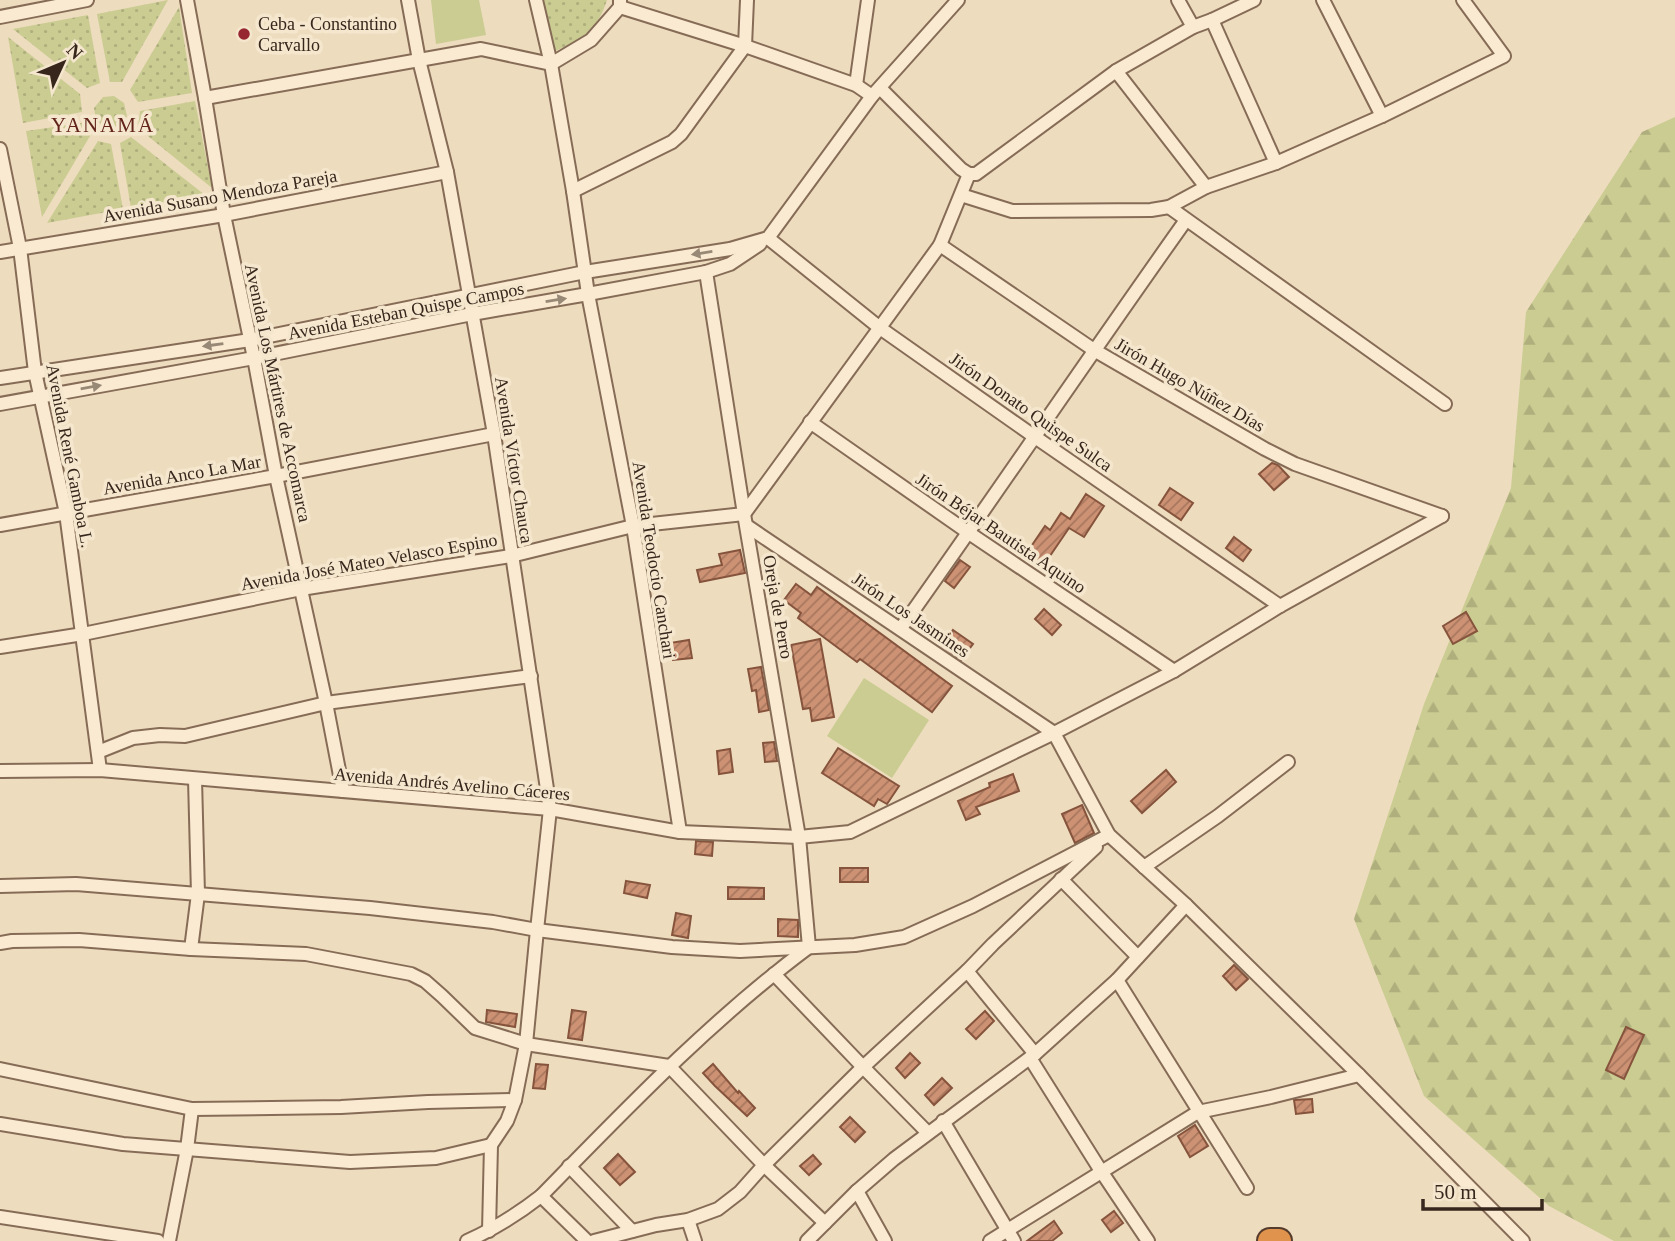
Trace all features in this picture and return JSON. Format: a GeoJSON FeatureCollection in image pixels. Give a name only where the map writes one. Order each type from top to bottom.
{"type":"FeatureCollection","features":[{"type":"Feature","properties":{"kind":"highway"},"geometry":{"type":"LineString","coordinates":[[1270,1241],[1279,1241]]}},
{"type":"Feature","properties":{"kind":"street"},"geometry":{"type":"LineString","coordinates":[[0,17],[87,0]]}},
{"type":"Feature","properties":{"kind":"street","name":"Avenida Los Mártires de Accomarca"},"geometry":{"type":"LineString","coordinates":[[187,0],[224,215],[343,791]]}},
{"type":"Feature","properties":{"kind":"street","name":"Avenida Víctor Chauca"},"geometry":{"type":"LineString","coordinates":[[408,0],[419,60],[447,172],[494,434],[550,809],[526,1044],[515,1100],[507,1121],[491,1145]]}},
{"type":"Feature","properties":{"kind":"street","name":"Avenida Teodocio Canchari"},"geometry":{"type":"LineString","coordinates":[[536,0],[551,64],[588,294],[633,526],[680,832]]}},
{"type":"Feature","properties":{"kind":"street"},"geometry":{"type":"LineString","coordinates":[[573,191],[672,142],[681,134],[745,46],[747,0]]}},
{"type":"Feature","properties":{"kind":"street"},"geometry":{"type":"LineString","coordinates":[[856,85],[868,0]]}},
{"type":"Feature","properties":{"kind":"street","name":"Avenida Esteban Quispe Campos"},"geometry":{"type":"LineString","coordinates":[[0,404],[706,272],[730,264],[768,238],[876,92],[958,0]]}},
{"type":"Feature","properties":{"kind":"street"},"geometry":{"type":"LineString","coordinates":[[1178,0],[1193,27]]}},
{"type":"Feature","properties":{"kind":"street"},"geometry":{"type":"LineString","coordinates":[[205,98],[481,49],[551,64],[591,40],[620,3],[876,92],[961,169],[969,174],[976,174],[1116,71],[1193,27],[1254,0]]}},
{"type":"Feature","properties":{"kind":"street"},"geometry":{"type":"LineString","coordinates":[[1323,0],[1382,116]]}},
{"type":"Feature","properties":{"kind":"street"},"geometry":{"type":"LineString","coordinates":[[961,195],[1012,211],[1151,210],[1169,207],[1206,187],[1276,163],[1382,116],[1504,56],[1463,0]]}},
{"type":"Feature","properties":{"kind":"street"},"geometry":{"type":"LineString","coordinates":[[1212,20],[1276,163]]}},
{"type":"Feature","properties":{"kind":"street"},"geometry":{"type":"LineString","coordinates":[[1116,71],[1206,187]]}},
{"type":"Feature","properties":{"kind":"street","name":"Avenida René Gamboa L."},"geometry":{"type":"LineString","coordinates":[[0,149],[20,248],[35,372],[66,513],[100,770]]}},
{"type":"Feature","properties":{"kind":"street","name":"Avenida Susano Mendoza Pareja"},"geometry":{"type":"LineString","coordinates":[[0,253],[224,215],[447,172]]}},
{"type":"Feature","properties":{"kind":"street"},"geometry":{"type":"LineString","coordinates":[[746,520],[810,422],[940,244],[969,174]]}},
{"type":"Feature","properties":{"kind":"street"},"geometry":{"type":"LineString","coordinates":[[1169,207],[1446,404]]}},
{"type":"Feature","properties":{"kind":"street"},"geometry":{"type":"LineString","coordinates":[[901,628],[1186,220]]}},
{"type":"Feature","properties":{"kind":"street"},"geometry":{"type":"LineString","coordinates":[[0,378],[250,340],[585,272],[730,249],[768,238]]}},
{"type":"Feature","properties":{"kind":"street","name":"Jirón Donato Quispe Sulca"},"geometry":{"type":"LineString","coordinates":[[768,238],[880,328],[1280,606]]}},
{"type":"Feature","properties":{"kind":"street","name":"Jirón Hugo Núñez Días"},"geometry":{"type":"LineString","coordinates":[[940,244],[1094,350],[1265,449],[1295,464],[1442,516]]}},
{"type":"Feature","properties":{"kind":"street","name":"Oreja de Perro"},"geometry":{"type":"LineString","coordinates":[[706,272],[799,836],[809,947]]}},
{"type":"Feature","properties":{"kind":"street","name":"Jirón Béjar Bautista Aquino"},"geometry":{"type":"LineString","coordinates":[[810,422],[1174,671]]}},
{"type":"Feature","properties":{"kind":"street","name":"Avenida Anco La Mar"},"geometry":{"type":"LineString","coordinates":[[0,525],[494,434]]}},
{"type":"Feature","properties":{"kind":"street","name":"Avenida Andrés Avelino Cáceres"},"geometry":{"type":"LineString","coordinates":[[0,771],[100,770],[550,809],[680,832],[799,836],[850,832],[1054,733],[1174,671],[1280,606],[1442,516]]}},
{"type":"Feature","properties":{"kind":"street","name":"Avenida José Mateo Velasco Espino"},"geometry":{"type":"LineString","coordinates":[[0,647],[83,634],[302,589],[511,556],[633,526],[746,520]]}},
{"type":"Feature","properties":{"kind":"street","name":"Jirón Los Jasmines"},"geometry":{"type":"LineString","coordinates":[[746,520],[1054,733]]}},
{"type":"Feature","properties":{"kind":"street"},"geometry":{"type":"LineString","coordinates":[[98,752],[133,738],[185,736],[326,703],[531,676]]}},
{"type":"Feature","properties":{"kind":"street"},"geometry":{"type":"LineString","coordinates":[[1054,733],[1109,835],[1186,905],[1523,1241]]}},
{"type":"Feature","properties":{"kind":"street"},"geometry":{"type":"LineString","coordinates":[[1144,867],[1289,762]]}},
{"type":"Feature","properties":{"kind":"street"},"geometry":{"type":"LineString","coordinates":[[191,949],[198,894],[195,779]]}},
{"type":"Feature","properties":{"kind":"street"},"geometry":{"type":"LineString","coordinates":[[594,1241],[688,1220],[718,1209],[740,1192],[863,1067],[1109,835]]}},
{"type":"Feature","properties":{"kind":"street"},"geometry":{"type":"LineString","coordinates":[[0,886],[76,884],[370,908],[672,947],[740,951],[855,945],[904,937],[1109,835]]}},
{"type":"Feature","properties":{"kind":"street"},"geometry":{"type":"LineString","coordinates":[[1061,879],[1138,957]]}},
{"type":"Feature","properties":{"kind":"street"},"geometry":{"type":"LineString","coordinates":[[807,1241],[894,1159],[1032,1056],[1117,980],[1186,905]]}},
{"type":"Feature","properties":{"kind":"street"},"geometry":{"type":"LineString","coordinates":[[0,943],[79,940],[306,954],[411,974],[425,981],[475,1028],[526,1044],[669,1066],[764,1165],[825,1223]]}},
{"type":"Feature","properties":{"kind":"street"},"geometry":{"type":"LineString","coordinates":[[467,1241],[489,1231],[541,1196],[669,1066],[809,947]]}},
{"type":"Feature","properties":{"kind":"street"},"geometry":{"type":"LineString","coordinates":[[967,971],[1032,1056],[1101,1171],[1148,1241]]}},
{"type":"Feature","properties":{"kind":"street"},"geometry":{"type":"LineString","coordinates":[[774,974],[928,1133]]}},
{"type":"Feature","properties":{"kind":"street"},"geometry":{"type":"LineString","coordinates":[[1117,980],[1247,1188]]}},
{"type":"Feature","properties":{"kind":"street"},"geometry":{"type":"LineString","coordinates":[[0,1069],[192,1109],[341,1107],[515,1100]]}},
{"type":"Feature","properties":{"kind":"street"},"geometry":{"type":"LineString","coordinates":[[990,1241],[1011,1236],[1101,1171],[1198,1112],[1359,1075]]}},
{"type":"Feature","properties":{"kind":"street"},"geometry":{"type":"LineString","coordinates":[[170,1241],[192,1109]]}},
{"type":"Feature","properties":{"kind":"street"},"geometry":{"type":"LineString","coordinates":[[943,1121],[1011,1236]]}},
{"type":"Feature","properties":{"kind":"street"},"geometry":{"type":"LineString","coordinates":[[0,1124],[123,1144],[350,1163],[436,1158],[491,1145],[489,1231]]}},
{"type":"Feature","properties":{"kind":"street"},"geometry":{"type":"LineString","coordinates":[[569,1167],[632,1231]]}},
{"type":"Feature","properties":{"kind":"street"},"geometry":{"type":"LineString","coordinates":[[857,1191],[885,1241]]}},
{"type":"Feature","properties":{"kind":"street"},"geometry":{"type":"LineString","coordinates":[[541,1196],[587,1241]]}},
{"type":"Feature","properties":{"kind":"street"},"geometry":{"type":"LineString","coordinates":[[0,1217],[158,1241]]}},
{"type":"Feature","properties":{"kind":"street"},"geometry":{"type":"LineString","coordinates":[[688,1220],[695,1241]]}},
{"type":"Feature","properties":{"kind":"green space"},"geometry":{"type":"Polygon","coordinates":[[[168,0],[122,82],[110,82],[97,14],[168,0]]]}},
{"type":"Feature","properties":{"kind":"green space"},"geometry":{"type":"Polygon","coordinates":[[[431,0],[479,0],[486,35],[436,44],[431,0]]]}},
{"type":"Feature","properties":{"kind":"green space"},"geometry":{"type":"Polygon","coordinates":[[[541,0],[607,0],[598,20],[587,33],[553,52],[541,0]]]}},
{"type":"Feature","properties":{"kind":"green space"},"geometry":{"type":"Polygon","coordinates":[[[179,7],[192,93],[138,102],[130,90],[179,7]]]}},
{"type":"Feature","properties":{"kind":"green space"},"geometry":{"type":"Polygon","coordinates":[[[88,15],[100,83],[87,88],[13,29],[88,15]]]}},
{"type":"Feature","properties":{"kind":"green space"},"geometry":{"type":"Polygon","coordinates":[[[8,37],[80,94],[82,112],[23,123],[8,37]]]}},
{"type":"Feature","properties":{"kind":"green space"},"geometry":{"type":"Polygon","coordinates":[[[114,96],[124,103],[127,116],[119,126],[105,128],[96,120],[94,108],[103,97],[114,96]]]}},
{"type":"Feature","properties":{"kind":"green space"},"geometry":{"type":"Polygon","coordinates":[[[195,101],[212,188],[138,128],[140,111],[195,101]]]}},
{"type":"Feature","properties":{"kind":"green space"},"geometry":{"type":"Polygon","coordinates":[[[1675,117],[1675,1241],[1614,1241],[1549,1206],[1424,1096],[1354,919],[1424,704],[1511,488],[1526,312],[1642,132],[1675,117]]]}},
{"type":"Feature","properties":{"kind":"green space"},"geometry":{"type":"Polygon","coordinates":[[[82,123],[90,136],[42,217],[26,131],[82,123]]]}},
{"type":"Feature","properties":{"kind":"green space"},"geometry":{"type":"Polygon","coordinates":[[[131,137],[205,195],[131,208],[120,143],[131,137]]]}},
{"type":"Feature","properties":{"kind":"green space"},"geometry":{"type":"Polygon","coordinates":[[[98,141],[111,144],[123,209],[47,223],[98,141]]]}},
{"type":"Feature","properties":{"kind":"green space"},"geometry":{"type":"Polygon","coordinates":[[[864,678],[929,720],[892,778],[827,736],[864,678]]]}},
{"type":"Feature","properties":{"kind":"building"},"geometry":{"type":"Polygon","coordinates":[[[1272,463],[1278,465],[1289,477],[1274,490],[1259,474],[1272,463]]]}},
{"type":"Feature","properties":{"kind":"building"},"geometry":{"type":"Polygon","coordinates":[[[1170,488],[1193,503],[1181,520],[1159,505],[1170,488]]]}},
{"type":"Feature","properties":{"kind":"building"},"geometry":{"type":"Polygon","coordinates":[[[1086,494],[1104,506],[1084,537],[1069,528],[1041,569],[1024,557],[1045,526],[1050,530],[1061,513],[1070,519],[1086,494]]]}},
{"type":"Feature","properties":{"kind":"building"},"geometry":{"type":"Polygon","coordinates":[[[1234,537],[1251,550],[1243,561],[1226,548],[1234,537]]]}},
{"type":"Feature","properties":{"kind":"building"},"geometry":{"type":"Polygon","coordinates":[[[740,550],[745,573],[700,582],[697,570],[722,565],[719,554],[740,550]]]}},
{"type":"Feature","properties":{"kind":"building"},"geometry":{"type":"Polygon","coordinates":[[[960,560],[970,567],[954,588],[945,581],[960,560]]]}},
{"type":"Feature","properties":{"kind":"building"},"geometry":{"type":"Polygon","coordinates":[[[796,584],[811,595],[817,587],[952,686],[932,712],[860,659],[857,662],[798,618],[801,613],[784,600],[796,584]]]}},
{"type":"Feature","properties":{"kind":"building"},"geometry":{"type":"Polygon","coordinates":[[[1044,609],[1061,625],[1052,635],[1035,619],[1044,609]]]}},
{"type":"Feature","properties":{"kind":"building"},"geometry":{"type":"Polygon","coordinates":[[[1466,612],[1477,631],[1453,644],[1443,626],[1466,612]]]}},
{"type":"Feature","properties":{"kind":"building"},"geometry":{"type":"Polygon","coordinates":[[[953,630],[973,644],[961,660],[942,646],[953,630]]]}},
{"type":"Feature","properties":{"kind":"building"},"geometry":{"type":"Polygon","coordinates":[[[820,639],[834,717],[812,721],[810,708],[803,709],[791,645],[820,639]]]}},
{"type":"Feature","properties":{"kind":"building"},"geometry":{"type":"Polygon","coordinates":[[[689,640],[692,658],[673,660],[670,643],[689,640]]]}},
{"type":"Feature","properties":{"kind":"building"},"geometry":{"type":"Polygon","coordinates":[[[761,667],[769,710],[759,712],[756,690],[752,691],[748,669],[761,667]]]}},
{"type":"Feature","properties":{"kind":"building"},"geometry":{"type":"Polygon","coordinates":[[[774,742],[777,761],[765,762],[763,743],[774,742]]]}},
{"type":"Feature","properties":{"kind":"building"},"geometry":{"type":"Polygon","coordinates":[[[838,748],[899,786],[887,804],[878,799],[874,806],[822,773],[838,748]]]}},
{"type":"Feature","properties":{"kind":"building"},"geometry":{"type":"Polygon","coordinates":[[[730,749],[733,772],[719,774],[717,751],[730,749]]]}},
{"type":"Feature","properties":{"kind":"building"},"geometry":{"type":"Polygon","coordinates":[[[1166,770],[1176,782],[1142,813],[1131,801],[1166,770]]]}},
{"type":"Feature","properties":{"kind":"building"},"geometry":{"type":"Polygon","coordinates":[[[1013,774],[1019,791],[976,807],[980,814],[966,820],[958,801],[990,787],[989,783],[1013,774]]]}},
{"type":"Feature","properties":{"kind":"building"},"geometry":{"type":"Polygon","coordinates":[[[1082,805],[1094,833],[1075,843],[1062,814],[1082,805]]]}},
{"type":"Feature","properties":{"kind":"building"},"geometry":{"type":"Polygon","coordinates":[[[696,841],[713,842],[712,856],[695,854],[696,841]]]}},
{"type":"Feature","properties":{"kind":"building"},"geometry":{"type":"Polygon","coordinates":[[[840,868],[868,868],[868,882],[840,882],[840,868]]]}},
{"type":"Feature","properties":{"kind":"building"},"geometry":{"type":"Polygon","coordinates":[[[626,881],[650,885],[647,898],[624,893],[626,881]]]}},
{"type":"Feature","properties":{"kind":"building"},"geometry":{"type":"Polygon","coordinates":[[[728,887],[764,888],[764,899],[728,899],[728,887]]]}},
{"type":"Feature","properties":{"kind":"building"},"geometry":{"type":"Polygon","coordinates":[[[676,913],[691,916],[688,938],[672,935],[676,913]]]}},
{"type":"Feature","properties":{"kind":"building"},"geometry":{"type":"Polygon","coordinates":[[[778,919],[798,920],[798,937],[778,936],[778,919]]]}},
{"type":"Feature","properties":{"kind":"building"},"geometry":{"type":"Polygon","coordinates":[[[1234,965],[1248,979],[1236,990],[1223,976],[1234,965]]]}},
{"type":"Feature","properties":{"kind":"building"},"geometry":{"type":"Polygon","coordinates":[[[487,1010],[517,1014],[515,1027],[486,1022],[487,1010]]]}},
{"type":"Feature","properties":{"kind":"building"},"geometry":{"type":"Polygon","coordinates":[[[572,1010],[586,1012],[582,1040],[568,1038],[572,1010]]]}},
{"type":"Feature","properties":{"kind":"building"},"geometry":{"type":"Polygon","coordinates":[[[985,1011],[994,1021],[976,1039],[966,1029],[985,1011]]]}},
{"type":"Feature","properties":{"kind":"building"},"geometry":{"type":"Polygon","coordinates":[[[1626,1027],[1644,1035],[1624,1079],[1606,1070],[1626,1027]]]}},
{"type":"Feature","properties":{"kind":"building"},"geometry":{"type":"Polygon","coordinates":[[[910,1053],[920,1063],[905,1078],[896,1068],[910,1053]]]}},
{"type":"Feature","properties":{"kind":"building"},"geometry":{"type":"Polygon","coordinates":[[[536,1064],[548,1065],[545,1089],[533,1088],[536,1064]]]}},
{"type":"Feature","properties":{"kind":"building"},"geometry":{"type":"Polygon","coordinates":[[[713,1064],[755,1108],[747,1116],[703,1073],[713,1064]]]}},
{"type":"Feature","properties":{"kind":"building"},"geometry":{"type":"Polygon","coordinates":[[[942,1078],[952,1088],[934,1105],[925,1095],[942,1078]]]}},
{"type":"Feature","properties":{"kind":"building"},"geometry":{"type":"Polygon","coordinates":[[[1312,1099],[1313,1112],[1296,1114],[1294,1100],[1312,1099]]]}},
{"type":"Feature","properties":{"kind":"building"},"geometry":{"type":"Polygon","coordinates":[[[850,1117],[865,1132],[855,1142],[840,1127],[850,1117]]]}},
{"type":"Feature","properties":{"kind":"building"},"geometry":{"type":"Polygon","coordinates":[[[1195,1125],[1208,1146],[1190,1157],[1178,1136],[1195,1125]]]}},
{"type":"Feature","properties":{"kind":"building"},"geometry":{"type":"Polygon","coordinates":[[[618,1154],[635,1172],[620,1185],[604,1168],[618,1154]]]}},
{"type":"Feature","properties":{"kind":"building"},"geometry":{"type":"Polygon","coordinates":[[[813,1155],[821,1164],[809,1175],[800,1166],[813,1155]]]}},
{"type":"Feature","properties":{"kind":"building"},"geometry":{"type":"Polygon","coordinates":[[[1114,1211],[1123,1223],[1111,1232],[1102,1220],[1114,1211]]]}},
{"type":"Feature","properties":{"kind":"building"},"geometry":{"type":"Polygon","coordinates":[[[1054,1221],[1062,1233],[1052,1241],[1027,1241],[1054,1221]]]}},
{"type":"Feature","properties":{"kind":"place","name":"Ceba - Constantino Carvallo"},"geometry":{"type":"Point","coordinates":[244,34]}},
{"type":"Feature","properties":{"kind":"district","name":"YANAMÁ"},"geometry":{"type":"Point","coordinates":[103,125]}}]}
